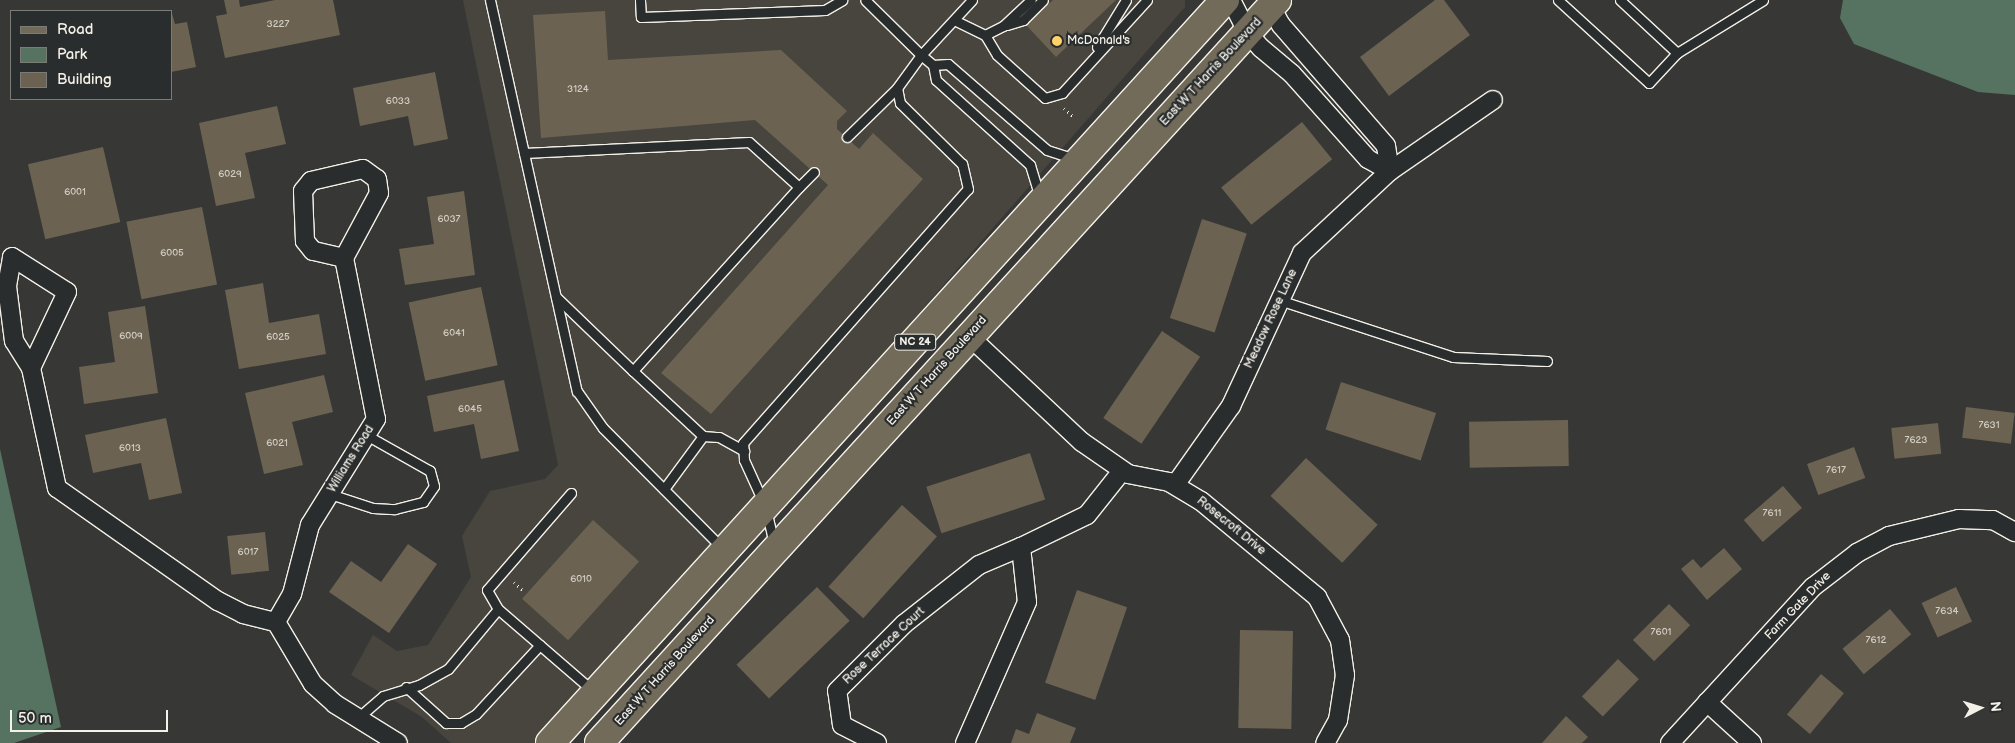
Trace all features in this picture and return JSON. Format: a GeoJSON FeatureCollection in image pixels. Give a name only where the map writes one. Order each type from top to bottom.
{"type":"FeatureCollection","features":[{"type":"Feature","properties":{"kind":"main road","name":"NC 24"},"geometry":{"type":"LineString","coordinates":[[550,743],[1225,0]]}},
{"type":"Feature","properties":{"kind":"main road","name":"East W T Harris Boulevard"},"geometry":{"type":"LineString","coordinates":[[599,743],[1274,3]]}},
{"type":"Feature","properties":{"kind":"street"},"geometry":{"type":"LineString","coordinates":[[1232,0],[1246,32],[1292,74],[1368,159],[1390,171]]}},
{"type":"Feature","properties":{"kind":"street"},"geometry":{"type":"LineString","coordinates":[[1274,3],[1280,25],[1386,146],[1390,171]]}},
{"type":"Feature","properties":{"kind":"street","name":"Meadow Rose Lane"},"geometry":{"type":"LineString","coordinates":[[1175,485],[1231,406],[1278,300],[1302,254],[1390,171],[1493,100]]}},
{"type":"Feature","properties":{"kind":"street"},"geometry":{"type":"LineString","coordinates":[[363,170],[378,179],[379,193],[344,258],[312,251],[305,241],[303,191],[311,181],[363,170]]}},
{"type":"Feature","properties":{"kind":"street"},"geometry":{"type":"LineString","coordinates":[[31,368],[66,292],[12,257],[7,286],[14,341],[31,368],[58,488],[218,602],[243,614],[276,622],[313,684],[335,704],[360,716],[398,743]]}},
{"type":"Feature","properties":{"kind":"street","name":"Williams Road"},"geometry":{"type":"LineString","coordinates":[[276,622],[292,594],[310,525],[376,419],[344,258]]}},
{"type":"Feature","properties":{"kind":"street","name":"Rosecroft Drive"},"geometry":{"type":"LineString","coordinates":[[969,336],[1082,442],[1122,471],[1175,485],[1201,500],[1317,597],[1325,608],[1340,640],[1346,675],[1338,720],[1325,743]]}},
{"type":"Feature","properties":{"kind":"street","name":"Rose Terrace Court"},"geometry":{"type":"LineString","coordinates":[[877,743],[842,725],[836,691],[904,624],[979,565],[1087,516],[1122,471]]}},
{"type":"Feature","properties":{"kind":"street","name":"Farm Gate Drive"},"geometry":{"type":"LineString","coordinates":[[1670,743],[1813,587],[1857,553],[1889,536],[1959,519],[1993,520],[2015,532]]}},
{"type":"Feature","properties":{"kind":"street"},"geometry":{"type":"LineString","coordinates":[[966,743],[1026,602],[1021,547]]}},
{"type":"Feature","properties":{"kind":"street"},"geometry":{"type":"LineString","coordinates":[[1707,702],[1752,743]]}},
{"type":"Feature","properties":{"kind":"lane"},"geometry":{"type":"LineString","coordinates":[[490,0],[578,391],[603,428],[724,550]]}},
{"type":"Feature","properties":{"kind":"lane"},"geometry":{"type":"LineString","coordinates":[[640,0],[641,17],[825,10],[842,0]]}},
{"type":"Feature","properties":{"kind":"lane"},"geometry":{"type":"LineString","coordinates":[[865,0],[921,55],[934,65],[948,64],[1047,150],[1080,160]]}},
{"type":"Feature","properties":{"kind":"lane"},"geometry":{"type":"LineString","coordinates":[[848,137],[897,88],[921,55],[972,0]]}},
{"type":"Feature","properties":{"kind":"lane"},"geometry":{"type":"LineString","coordinates":[[1003,26],[1031,0]]}},
{"type":"Feature","properties":{"kind":"lane"},"geometry":{"type":"LineString","coordinates":[[985,35],[1003,26],[1023,20],[1043,0]]}},
{"type":"Feature","properties":{"kind":"lane"},"geometry":{"type":"LineString","coordinates":[[1091,58],[1126,0]]}},
{"type":"Feature","properties":{"kind":"lane"},"geometry":{"type":"LineString","coordinates":[[954,20],[985,35],[996,55],[1045,98],[1062,93],[1091,58],[1147,0]]}},
{"type":"Feature","properties":{"kind":"lane"},"geometry":{"type":"LineString","coordinates":[[1558,0],[1650,83],[1677,52],[1763,0]]}},
{"type":"Feature","properties":{"kind":"lane"},"geometry":{"type":"LineString","coordinates":[[1620,0],[1677,52]]}},
{"type":"Feature","properties":{"kind":"lane"},"geometry":{"type":"LineString","coordinates":[[934,65],[936,80],[1030,165],[1042,202]]}},
{"type":"Feature","properties":{"kind":"lane"},"geometry":{"type":"LineString","coordinates":[[776,550],[765,506],[744,451],[743,443],[968,189],[962,164],[900,103],[897,88]]}},
{"type":"Feature","properties":{"kind":"lane"},"geometry":{"type":"LineString","coordinates":[[524,153],[749,142],[799,187]]}},
{"type":"Feature","properties":{"kind":"lane"},"geometry":{"type":"LineString","coordinates":[[633,371],[814,172]]}},
{"type":"Feature","properties":{"kind":"lane"},"geometry":{"type":"LineString","coordinates":[[556,297],[703,436],[719,437],[744,451]]}},
{"type":"Feature","properties":{"kind":"lane"},"geometry":{"type":"LineString","coordinates":[[1278,300],[1453,357],[1547,361]]}},
{"type":"Feature","properties":{"kind":"lane"},"geometry":{"type":"LineString","coordinates":[[330,494],[373,508],[395,509],[422,502],[434,486],[430,471],[366,435]]}},
{"type":"Feature","properties":{"kind":"lane"},"geometry":{"type":"LineString","coordinates":[[664,489],[703,436]]}},
{"type":"Feature","properties":{"kind":"lane"},"geometry":{"type":"LineString","coordinates":[[571,493],[486,590],[498,609],[595,693]]}},
{"type":"Feature","properties":{"kind":"lane"},"geometry":{"type":"LineString","coordinates":[[360,716],[382,696],[448,669],[498,609]]}},
{"type":"Feature","properties":{"kind":"lane"},"geometry":{"type":"LineString","coordinates":[[406,687],[446,723],[462,723],[476,714],[540,645]]}},
{"type":"Feature","properties":{"kind":"shaded area"},"geometry":{"type":"Polygon","coordinates":[[[463,0],[1185,0],[1185,7],[682,586],[538,743],[451,743],[422,717],[351,675],[373,635],[397,651],[428,645],[471,577],[462,536],[490,491],[545,479],[558,465],[463,0]]]}},
{"type":"Feature","properties":{"kind":"green space"},"geometry":{"type":"Polygon","coordinates":[[[1843,0],[2015,0],[2015,95],[1978,92],[1854,44],[1840,18],[1843,0]]]}},
{"type":"Feature","properties":{"kind":"green space"},"geometry":{"type":"Polygon","coordinates":[[[0,449],[61,727],[14,743],[0,743],[0,449]]]}},
{"type":"Feature","properties":{"kind":"building"},"geometry":{"type":"Polygon","coordinates":[[[224,0],[239,0],[240,7],[275,0],[333,0],[340,35],[225,58],[216,16],[227,14],[224,0]]]}},
{"type":"Feature","properties":{"kind":"building","name":"McDonald's"},"geometry":{"type":"Polygon","coordinates":[[[1053,0],[1116,0],[1056,57],[1026,25],[1053,0]]]}},
{"type":"Feature","properties":{"kind":"building"},"geometry":{"type":"Polygon","coordinates":[[[1435,0],[1444,0],[1470,35],[1389,96],[1360,57],[1435,0]]]}},
{"type":"Feature","properties":{"kind":"building"},"geometry":{"type":"Polygon","coordinates":[[[605,11],[608,60],[781,50],[847,111],[837,121],[837,129],[859,149],[873,133],[923,179],[711,414],[661,373],[828,185],[755,120],[541,138],[533,15],[605,11]]]}},
{"type":"Feature","properties":{"kind":"building"},"geometry":{"type":"Polygon","coordinates":[[[172,14],[175,24],[187,22],[196,67],[172,72],[172,14]]]}},
{"type":"Feature","properties":{"kind":"building"},"geometry":{"type":"Polygon","coordinates":[[[435,72],[448,139],[414,146],[408,116],[360,126],[353,88],[435,72]]]}},
{"type":"Feature","properties":{"kind":"building"},"geometry":{"type":"Polygon","coordinates":[[[277,106],[286,144],[245,153],[255,198],[216,206],[199,123],[277,106]]]}},
{"type":"Feature","properties":{"kind":"building"},"geometry":{"type":"Polygon","coordinates":[[[1302,122],[1332,159],[1251,225],[1221,187],[1302,122]]]}},
{"type":"Feature","properties":{"kind":"building"},"geometry":{"type":"Polygon","coordinates":[[[103,147],[120,222],[45,239],[28,164],[103,147]]]}},
{"type":"Feature","properties":{"kind":"building"},"geometry":{"type":"Polygon","coordinates":[[[464,191],[475,275],[405,285],[399,249],[434,244],[427,197],[464,191]]]}},
{"type":"Feature","properties":{"kind":"building"},"geometry":{"type":"Polygon","coordinates":[[[202,207],[217,285],[141,299],[126,222],[202,207]]]}},
{"type":"Feature","properties":{"kind":"building"},"geometry":{"type":"Polygon","coordinates":[[[1202,219],[1247,234],[1215,332],[1170,318],[1202,219]]]}},
{"type":"Feature","properties":{"kind":"building"},"geometry":{"type":"Polygon","coordinates":[[[263,283],[269,323],[319,314],[326,354],[239,369],[225,290],[263,283]]]}},
{"type":"Feature","properties":{"kind":"building"},"geometry":{"type":"Polygon","coordinates":[[[481,287],[498,365],[425,381],[409,302],[481,287]]]}},
{"type":"Feature","properties":{"kind":"building"},"geometry":{"type":"Polygon","coordinates":[[[145,306],[158,393],[84,404],[79,367],[115,362],[108,312],[145,306]]]}},
{"type":"Feature","properties":{"kind":"building"},"geometry":{"type":"Polygon","coordinates":[[[1162,331],[1200,357],[1141,444],[1103,418],[1162,331]]]}},
{"type":"Feature","properties":{"kind":"building"},"geometry":{"type":"Polygon","coordinates":[[[324,375],[333,412],[292,422],[303,465],[264,474],[245,393],[324,375]]]}},
{"type":"Feature","properties":{"kind":"building"},"geometry":{"type":"Polygon","coordinates":[[[504,380],[519,451],[481,459],[474,424],[434,432],[427,396],[504,380]]]}},
{"type":"Feature","properties":{"kind":"building"},"geometry":{"type":"Polygon","coordinates":[[[1341,382],[1436,413],[1421,460],[1326,430],[1341,382]]]}},
{"type":"Feature","properties":{"kind":"building"},"geometry":{"type":"Polygon","coordinates":[[[1966,407],[2015,413],[2011,444],[1962,438],[1966,407]]]}},
{"type":"Feature","properties":{"kind":"building"},"geometry":{"type":"Polygon","coordinates":[[[166,418],[182,493],[149,500],[141,463],[93,473],[85,435],[166,418]]]}},
{"type":"Feature","properties":{"kind":"building"},"geometry":{"type":"Polygon","coordinates":[[[1568,420],[1569,466],[1470,468],[1469,422],[1568,420]]]}},
{"type":"Feature","properties":{"kind":"building"},"geometry":{"type":"Polygon","coordinates":[[[1938,423],[1941,454],[1894,459],[1891,428],[1938,423]]]}},
{"type":"Feature","properties":{"kind":"building"},"geometry":{"type":"Polygon","coordinates":[[[1854,447],[1865,478],[1818,495],[1807,464],[1854,447]]]}},
{"type":"Feature","properties":{"kind":"building"},"geometry":{"type":"Polygon","coordinates":[[[1030,453],[1045,500],[941,533],[926,487],[1030,453]]]}},
{"type":"Feature","properties":{"kind":"building"},"geometry":{"type":"Polygon","coordinates":[[[1306,458],[1378,525],[1342,563],[1271,496],[1306,458]]]}},
{"type":"Feature","properties":{"kind":"building"},"geometry":{"type":"Polygon","coordinates":[[[1783,486],[1802,508],[1763,542],[1744,520],[1783,486]]]}},
{"type":"Feature","properties":{"kind":"building"},"geometry":{"type":"Polygon","coordinates":[[[902,505],[937,536],[863,618],[828,587],[902,505]]]}},
{"type":"Feature","properties":{"kind":"building"},"geometry":{"type":"Polygon","coordinates":[[[593,520],[639,561],[568,640],[522,599],[593,520]]]}},
{"type":"Feature","properties":{"kind":"building"},"geometry":{"type":"Polygon","coordinates":[[[265,532],[269,571],[231,575],[227,536],[265,532]]]}},
{"type":"Feature","properties":{"kind":"building"},"geometry":{"type":"Polygon","coordinates":[[[408,544],[437,564],[389,633],[329,592],[351,561],[381,582],[408,544]]]}},
{"type":"Feature","properties":{"kind":"building"},"geometry":{"type":"Polygon","coordinates":[[[1724,548],[1742,569],[1707,600],[1681,569],[1693,559],[1701,568],[1724,548]]]}},
{"type":"Feature","properties":{"kind":"building"},"geometry":{"type":"Polygon","coordinates":[[[817,587],[850,621],[769,699],[736,665],[817,587]]]}},
{"type":"Feature","properties":{"kind":"building"},"geometry":{"type":"Polygon","coordinates":[[[1956,587],[1972,621],[1938,637],[1922,603],[1956,587]]]}},
{"type":"Feature","properties":{"kind":"building"},"geometry":{"type":"Polygon","coordinates":[[[1077,590],[1127,607],[1095,700],[1045,683],[1077,590]]]}},
{"type":"Feature","properties":{"kind":"building"},"geometry":{"type":"Polygon","coordinates":[[[1669,604],[1690,625],[1654,661],[1633,640],[1669,604]]]}},
{"type":"Feature","properties":{"kind":"building"},"geometry":{"type":"Polygon","coordinates":[[[1890,609],[1911,634],[1864,674],[1843,649],[1890,609]]]}},
{"type":"Feature","properties":{"kind":"building"},"geometry":{"type":"Polygon","coordinates":[[[1240,630],[1293,631],[1291,729],[1238,728],[1240,630]]]}},
{"type":"Feature","properties":{"kind":"building"},"geometry":{"type":"Polygon","coordinates":[[[1618,659],[1639,679],[1603,717],[1582,696],[1618,659]]]}},
{"type":"Feature","properties":{"kind":"building"},"geometry":{"type":"Polygon","coordinates":[[[1821,674],[1844,693],[1810,734],[1787,715],[1821,674]]]}},
{"type":"Feature","properties":{"kind":"building"},"geometry":{"type":"Polygon","coordinates":[[[1037,713],[1076,728],[1070,743],[1011,743],[1016,729],[1029,734],[1037,713]]]}},
{"type":"Feature","properties":{"kind":"building"},"geometry":{"type":"Polygon","coordinates":[[[1566,716],[1588,737],[1582,743],[1542,743],[1566,716]]]}},
{"type":"Feature","properties":{"kind":"place","name":"McDonald's"},"geometry":{"type":"Point","coordinates":[1057,41]}}]}
